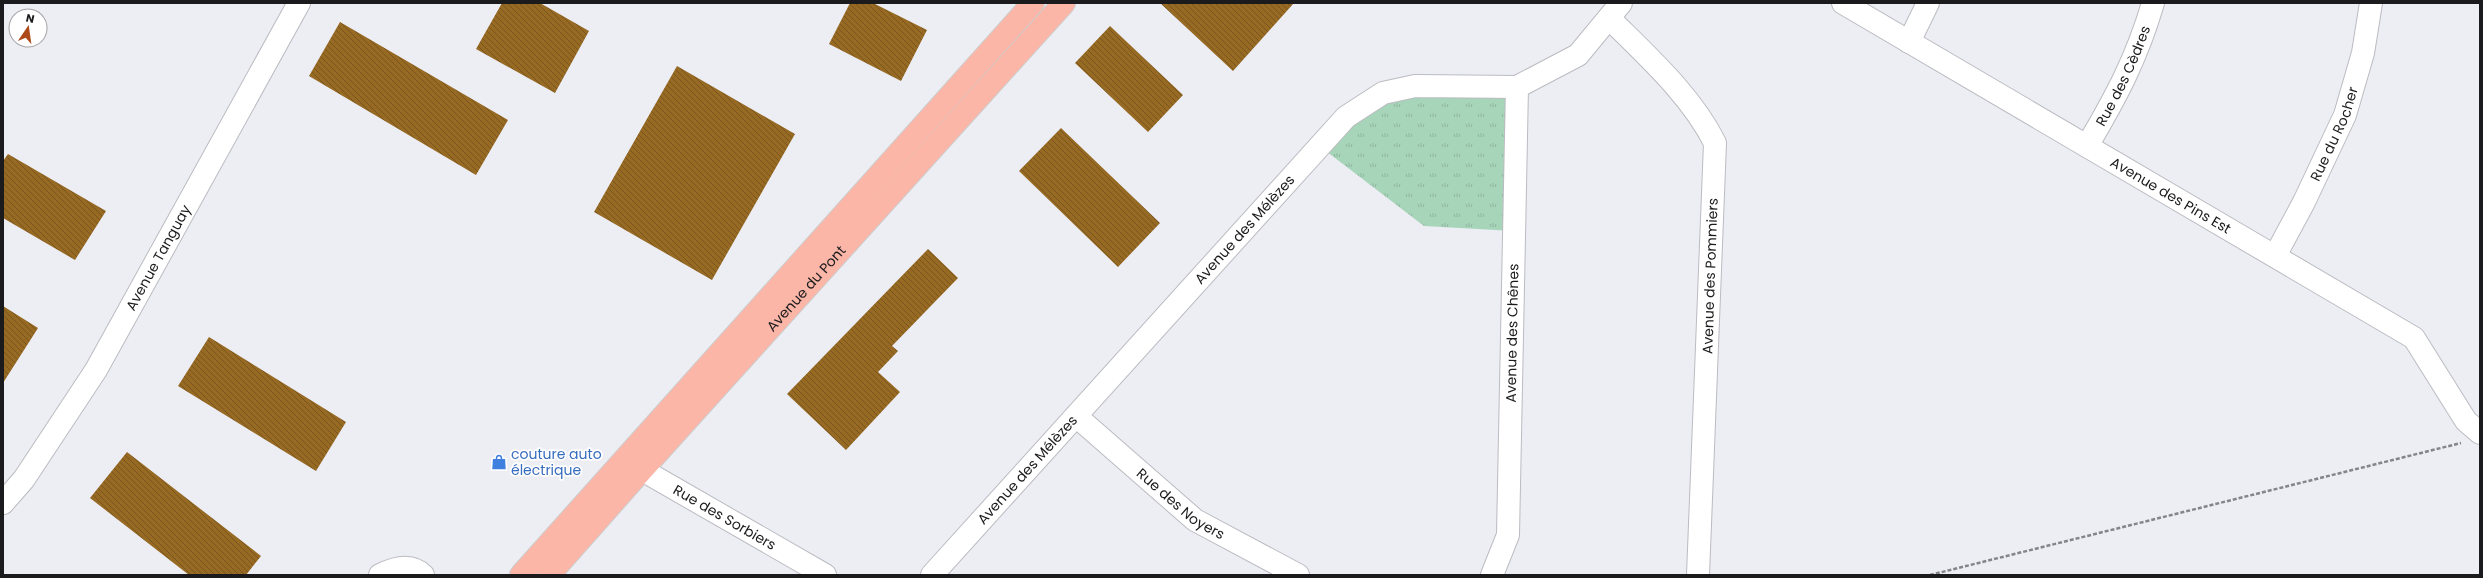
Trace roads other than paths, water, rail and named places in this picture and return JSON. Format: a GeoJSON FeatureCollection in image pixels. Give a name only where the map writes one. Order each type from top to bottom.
{"type":"FeatureCollection","features":[{"type":"Feature","properties":{"kind":"main road","name":"Avenue du Pont"},"geometry":{"type":"LineString","coordinates":[[549,575],[633,465],[1032,3]]}},
{"type":"Feature","properties":{"kind":"main road","name":"Avenue du Pont"},"geometry":{"type":"LineString","coordinates":[[521,575],[633,465],[1064,3]]}},
{"type":"Feature","properties":{"kind":"street","name":"Avenue Tanguay"},"geometry":{"type":"LineString","coordinates":[[3,503],[24,479],[96,370],[299,3]]}},
{"type":"Feature","properties":{"kind":"street","name":"Avenue des Pins Est"},"geometry":{"type":"LineString","coordinates":[[1843,3],[2414,338],[2470,432]]}},
{"type":"Feature","properties":{"kind":"street"},"geometry":{"type":"LineString","coordinates":[[1909,42],[1928,3]]}},
{"type":"Feature","properties":{"kind":"street","name":"Rue des Cèdres"},"geometry":{"type":"LineString","coordinates":[[2087,146],[2123,84],[2145,32],[2153,3]]}},
{"type":"Feature","properties":{"kind":"street","name":"Rue du Rocher"},"geometry":{"type":"LineString","coordinates":[[2275,256],[2304,202],[2345,115],[2363,53],[2371,3]]}},
{"type":"Feature","properties":{"kind":"street","name":"Avenue des Mélèzes"},"geometry":{"type":"LineString","coordinates":[[932,575],[1346,117],[1383,93],[1415,86],[1517,87],[1578,56],[1615,10]]}},
{"type":"Feature","properties":{"kind":"street","name":"Avenue des Pommiers"},"geometry":{"type":"LineString","coordinates":[[1615,10],[1657,65],[1706,124],[1715,143],[1698,575]]}},
{"type":"Feature","properties":{"kind":"street","name":"Avenue des Chênes"},"geometry":{"type":"LineString","coordinates":[[1492,575],[1508,535],[1517,87]]}},
{"type":"Feature","properties":{"kind":"street","name":"Rue des Noyers"},"geometry":{"type":"LineString","coordinates":[[1076,416],[1196,520],[1298,575]]}},
{"type":"Feature","properties":{"kind":"street","name":"Rue des Sorbiers"},"geometry":{"type":"LineString","coordinates":[[633,465],[826,575]]}},
{"type":"Feature","properties":{"kind":"street"},"geometry":{"type":"LineString","coordinates":[[380,575],[396,567],[419,571],[423,575]]}},
{"type":"Feature","properties":{"kind":"place","name":"couture auto électrique"},"geometry":{"type":"Point","coordinates":[499,462]}}]}
